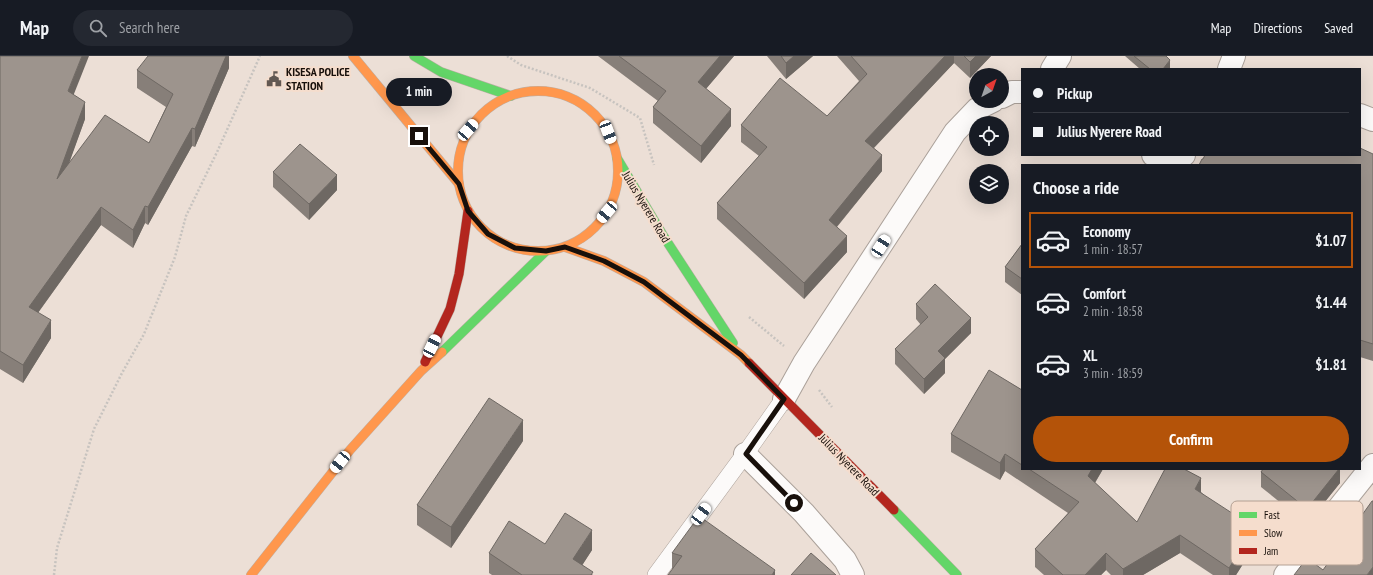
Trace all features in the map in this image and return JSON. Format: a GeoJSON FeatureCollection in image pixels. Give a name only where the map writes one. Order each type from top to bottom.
{"type":"FeatureCollection","features":[{"type":"Feature","properties":{"kind":"main road","name":"Julius Nyerere Road"},"geometry":{"type":"LineString","coordinates":[[353,56],[459,184]]}},
{"type":"Feature","properties":{"kind":"main road","name":"Julius Nyerere Road"},"geometry":{"type":"LineString","coordinates":[[414,56],[441,72],[511,96]]}},
{"type":"Feature","properties":{"kind":"main road","name":"Julius Nyerere Road"},"geometry":{"type":"LineString","coordinates":[[617,158],[617,186],[607,212],[589,234],[565,247],[546,251],[515,248],[488,234],[468,211],[459,184],[459,156],[468,130],[487,109],[511,96],[538,91],[566,96],[590,110],[608,132],[617,158],[664,237],[741,355]]}},
{"type":"Feature","properties":{"kind":"main road"},"geometry":{"type":"LineString","coordinates":[[421,370],[450,309],[459,274],[468,211]]}},
{"type":"Feature","properties":{"kind":"main road","name":"Julius Nyerere Road"},"geometry":{"type":"LineString","coordinates":[[565,247],[604,261],[644,282],[741,355],[957,575]]}},
{"type":"Feature","properties":{"kind":"main road"},"geometry":{"type":"LineString","coordinates":[[251,575],[350,450],[421,370],[459,337],[546,251]]}},
{"type":"Feature","properties":{"kind":"street"},"geometry":{"type":"LineString","coordinates":[[1053,68],[1060,56]]}},
{"type":"Feature","properties":{"kind":"street"},"geometry":{"type":"LineString","coordinates":[[1229,68],[1234,56]]}},
{"type":"Feature","properties":{"kind":"street"},"geometry":{"type":"LineString","coordinates":[[1009,94],[1021,92]]}},
{"type":"Feature","properties":{"kind":"street"},"geometry":{"type":"LineString","coordinates":[[784,399],[804,363],[955,132],[979,108]]}},
{"type":"Feature","properties":{"kind":"street"},"geometry":{"type":"LineString","coordinates":[[1361,115],[1373,120]]}},
{"type":"Feature","properties":{"kind":"street"},"geometry":{"type":"LineString","coordinates":[[1155,156],[1165,160],[1181,159]]}},
{"type":"Feature","properties":{"kind":"street"},"geometry":{"type":"LineString","coordinates":[[746,454],[804,513],[845,560],[853,575]]}},
{"type":"Feature","properties":{"kind":"street"},"geometry":{"type":"LineString","coordinates":[[1344,501],[1373,465],[1361,455]]}},
{"type":"Feature","properties":{"kind":"street"},"geometry":{"type":"LineString","coordinates":[[1285,575],[1293,565]]}},
{"type":"Feature","properties":{"kind":"lane"},"geometry":{"type":"LineString","coordinates":[[656,575],[746,454],[784,399]]}},
{"type":"Feature","properties":{"kind":"path"},"geometry":{"type":"LineString","coordinates":[[54,575],[57,548],[94,429],[122,373],[144,334],[175,257],[186,216],[218,150],[260,56]]}},
{"type":"Feature","properties":{"kind":"path"},"geometry":{"type":"LineString","coordinates":[[507,56],[521,65],[590,88],[640,118],[655,169]]}},
{"type":"Feature","properties":{"kind":"path"},"geometry":{"type":"LineString","coordinates":[[746,314],[804,363],[815,384],[835,411]]}},
{"type":"Feature","properties":{"kind":"building"},"geometry":{"type":"Polygon","coordinates":[[[0,56],[82,56],[68,91],[85,102],[57,179],[105,115],[149,143],[173,94],[137,70],[148,56],[226,56],[195,129],[192,128],[148,207],[145,206],[133,230],[101,207],[29,307],[51,320],[23,365],[0,351],[0,56]]]}},
{"type":"Feature","properties":{"kind":"building"},"geometry":{"type":"Polygon","coordinates":[[[619,56],[720,56],[698,82],[731,109],[701,146],[653,107],[666,91],[619,56]]]}},
{"type":"Feature","properties":{"kind":"building"},"geometry":{"type":"Polygon","coordinates":[[[781,56],[794,56],[786,63],[781,56]]]}},
{"type":"Feature","properties":{"kind":"building"},"geometry":{"type":"Polygon","coordinates":[[[851,56],[945,56],[865,141],[882,155],[829,220],[847,236],[804,283],[717,203],[767,147],[741,125],[780,78],[827,116],[867,74],[851,56]]]}},
{"type":"Feature","properties":{"kind":"building"},"geometry":{"type":"Polygon","coordinates":[[[964,56],[976,56],[970,62],[964,56]]]}},
{"type":"Feature","properties":{"kind":"building"},"geometry":{"type":"Polygon","coordinates":[[[1134,56],[1166,56],[1170,60],[1164,68],[1149,68],[1134,56]]]}},
{"type":"Feature","properties":{"kind":"building"},"geometry":{"type":"Polygon","coordinates":[[[300,144],[337,175],[309,204],[273,172],[300,144]]]}},
{"type":"Feature","properties":{"kind":"building"},"geometry":{"type":"Polygon","coordinates":[[[1361,148],[1373,154],[1373,344],[1361,340],[1361,164],[1200,164],[1204,156],[1361,156],[1361,148]]]}},
{"type":"Feature","properties":{"kind":"building"},"geometry":{"type":"Polygon","coordinates":[[[1021,245],[1021,278],[1005,267],[1021,245]]]}},
{"type":"Feature","properties":{"kind":"building"},"geometry":{"type":"Polygon","coordinates":[[[935,284],[971,318],[938,351],[945,358],[924,379],[895,349],[928,317],[916,304],[935,284]]]}},
{"type":"Feature","properties":{"kind":"building"},"geometry":{"type":"Polygon","coordinates":[[[989,370],[1021,389],[1021,464],[1005,454],[1000,463],[951,434],[989,370]]]}},
{"type":"Feature","properties":{"kind":"building"},"geometry":{"type":"Polygon","coordinates":[[[489,398],[523,420],[451,527],[417,505],[489,398]]]}},
{"type":"Feature","properties":{"kind":"building"},"geometry":{"type":"Polygon","coordinates":[[[1031,470],[1091,470],[1088,476],[1137,522],[1164,470],[1186,470],[1201,478],[1195,489],[1231,512],[1231,565],[1229,568],[1180,535],[1123,569],[1106,553],[1085,575],[1063,575],[1035,549],[1079,502],[1031,470]]]}},
{"type":"Feature","properties":{"kind":"building"},"geometry":{"type":"Polygon","coordinates":[[[1262,470],[1338,470],[1313,501],[1297,501],[1261,472],[1262,470]]]}},
{"type":"Feature","properties":{"kind":"building"},"geometry":{"type":"Polygon","coordinates":[[[1373,501],[1373,567],[1367,575],[1294,575],[1302,565],[1316,565],[1323,570],[1327,565],[1363,565],[1363,514],[1373,501]]]}},
{"type":"Feature","properties":{"kind":"building"},"geometry":{"type":"Polygon","coordinates":[[[565,513],[592,530],[573,559],[593,572],[591,575],[522,575],[489,553],[509,521],[545,544],[565,513]]]}},
{"type":"Feature","properties":{"kind":"building"},"geometry":{"type":"Polygon","coordinates":[[[699,516],[775,570],[772,575],[668,575],[682,556],[672,553],[699,516]]]}},
{"type":"Feature","properties":{"kind":"building"},"geometry":{"type":"Polygon","coordinates":[[[811,553],[836,575],[791,575],[811,553]]]}},
{"type":"Feature","properties":{"kind":"traffic: fast"},"geometry":{"type":"LineString","coordinates":[[414,56],[441,72],[511,96]]}},
{"type":"Feature","properties":{"kind":"traffic: fast"},"geometry":{"type":"LineString","coordinates":[[617,158],[664,237],[733,343]]}},
{"type":"Feature","properties":{"kind":"traffic: fast"},"geometry":{"type":"LineString","coordinates":[[442,352],[546,251]]}},
{"type":"Feature","properties":{"kind":"traffic: fast"},"geometry":{"type":"LineString","coordinates":[[894,510],[957,575]]}},
{"type":"Feature","properties":{"kind":"traffic: slow"},"geometry":{"type":"LineString","coordinates":[[353,56],[459,184]]}},
{"type":"Feature","properties":{"kind":"traffic: slow"},"geometry":{"type":"LineString","coordinates":[[538,91],[554,93],[575,101],[594,115],[604,127],[614,148],[618,171],[616,187],[608,208],[594,227],[582,237],[561,247],[538,251],[522,249],[501,241],[482,227],[472,215],[462,194],[458,171],[460,155],[468,134],[482,115],[494,105],[515,95],[538,91]]}},
{"type":"Feature","properties":{"kind":"traffic: slow"},"geometry":{"type":"LineString","coordinates":[[565,247],[604,261],[644,282],[741,355],[749,363]]}},
{"type":"Feature","properties":{"kind":"traffic: slow"},"geometry":{"type":"LineString","coordinates":[[251,575],[350,450],[421,371],[442,352]]}},
{"type":"Feature","properties":{"kind":"traffic: jam"},"geometry":{"type":"LineString","coordinates":[[425,362],[450,309],[459,274],[468,211]]}},
{"type":"Feature","properties":{"kind":"traffic: jam"},"geometry":{"type":"LineString","coordinates":[[749,363],[894,510]]}},
{"type":"Feature","properties":{"kind":"place","name":"KISESA POLICE STATION"},"geometry":{"type":"Point","coordinates":[274,79]}},
{"type":"Feature","properties":{"kind":"route"},"geometry":{"type":"LineString","coordinates":[[419,136],[459,184],[468,211],[488,234],[515,248],[546,251],[565,247],[604,261],[644,282],[741,355],[762,375],[784,399],[746,454],[794,503]]}}]}
